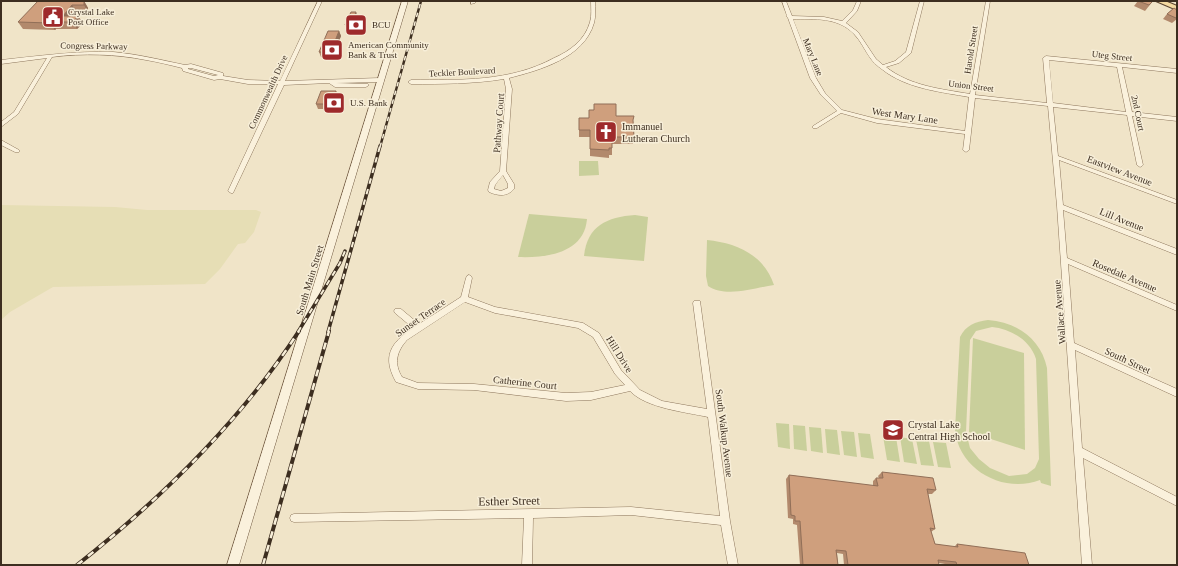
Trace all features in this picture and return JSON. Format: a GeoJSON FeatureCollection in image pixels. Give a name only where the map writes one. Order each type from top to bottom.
{"type":"FeatureCollection","features":[{"type":"Feature","properties":{"kind":"main road"},"geometry":{"type":"LineString","coordinates":[[1159,1],[1177,8]]}},
{"type":"Feature","properties":{"kind":"street","name":"Commonwealth Drive"},"geometry":{"type":"LineString","coordinates":[[231,191],[320,1]]}},
{"type":"Feature","properties":{"kind":"street","name":"South Main Street"},"geometry":{"type":"LineString","coordinates":[[233,565],[379,82],[405,1]]}},
{"type":"Feature","properties":{"kind":"street","name":"Teckler Boulevard"},"geometry":{"type":"LineString","coordinates":[[411,82],[460,82],[506,78],[545,66],[570,52],[580,43],[591,24],[593,1]]}},
{"type":"Feature","properties":{"kind":"street","name":"Mary Lane"},"geometry":{"type":"LineString","coordinates":[[784,1],[815,83],[823,94],[840,111]]}},
{"type":"Feature","properties":{"kind":"street"},"geometry":{"type":"LineString","coordinates":[[843,23],[855,10],[859,1]]}},
{"type":"Feature","properties":{"kind":"street"},"geometry":{"type":"LineString","coordinates":[[882,67],[897,62],[908,53],[922,1]]}},
{"type":"Feature","properties":{"kind":"street","name":"Harold Street"},"geometry":{"type":"LineString","coordinates":[[966,150],[972,96],[988,1]]}},
{"type":"Feature","properties":{"kind":"street","name":"Union Street"},"geometry":{"type":"LineString","coordinates":[[789,17],[824,18],[843,23],[856,33],[868,54],[882,67],[898,78],[914,84],[972,96],[1177,119]]}},
{"type":"Feature","properties":{"kind":"street","name":"Congress Parkway"},"geometry":{"type":"LineString","coordinates":[[1,62],[51,55],[124,55],[163,61],[185,67],[185,70],[195,74],[248,82],[332,83],[335,85],[379,82]]}},
{"type":"Feature","properties":{"kind":"street"},"geometry":{"type":"LineString","coordinates":[[1,125],[16,113],[51,55]]}},
{"type":"Feature","properties":{"kind":"street","name":"Uteg Street"},"geometry":{"type":"LineString","coordinates":[[1046,58],[1177,71]]}},
{"type":"Feature","properties":{"kind":"street","name":"Wallace Avenue"},"geometry":{"type":"LineString","coordinates":[[1046,58],[1060,206],[1087,565]]}},
{"type":"Feature","properties":{"kind":"street","name":"2nd Court"},"geometry":{"type":"LineString","coordinates":[[1119,65],[1140,165]]}},
{"type":"Feature","properties":{"kind":"street","name":"Pathway Court"},"geometry":{"type":"LineString","coordinates":[[503,171],[509,89],[506,78]]}},
{"type":"Feature","properties":{"kind":"street"},"geometry":{"type":"LineString","coordinates":[[814,127],[840,111]]}},
{"type":"Feature","properties":{"kind":"street","name":"West Mary Lane"},"geometry":{"type":"LineString","coordinates":[[840,111],[877,121],[968,133]]}},
{"type":"Feature","properties":{"kind":"street"},"geometry":{"type":"LineString","coordinates":[[1,142],[17,151]]}},
{"type":"Feature","properties":{"kind":"street","name":"Eastview Avenue"},"geometry":{"type":"LineString","coordinates":[[1056,157],[1177,202]]}},
{"type":"Feature","properties":{"kind":"street","name":"Lill Avenue"},"geometry":{"type":"LineString","coordinates":[[1060,206],[1177,252]]}},
{"type":"Feature","properties":{"kind":"street","name":"Rosedale Avenue"},"geometry":{"type":"LineString","coordinates":[[1064,260],[1177,308]]}},
{"type":"Feature","properties":{"kind":"street"},"geometry":{"type":"LineString","coordinates":[[464,299],[469,278]]}},
{"type":"Feature","properties":{"kind":"street","name":"Sunset Terrace"},"geometry":{"type":"LineString","coordinates":[[418,386],[399,380],[392,366],[392,357],[398,344],[464,299]]}},
{"type":"Feature","properties":{"kind":"street","name":"Hill Drive"},"geometry":{"type":"LineString","coordinates":[[464,299],[495,310],[580,325],[596,335],[618,372],[637,393],[661,404],[711,414]]}},
{"type":"Feature","properties":{"kind":"street","name":"South Walkup Avenue"},"geometry":{"type":"LineString","coordinates":[[697,303],[725,521],[733,565]]}},
{"type":"Feature","properties":{"kind":"street"},"geometry":{"type":"LineString","coordinates":[[398,311],[418,329]]}},
{"type":"Feature","properties":{"kind":"street","name":"South Street"},"geometry":{"type":"LineString","coordinates":[[1071,345],[1177,393]]}},
{"type":"Feature","properties":{"kind":"street","name":"Catherine Court"},"geometry":{"type":"LineString","coordinates":[[418,386],[474,387],[566,397],[591,396],[630,387]]}},
{"type":"Feature","properties":{"kind":"street"},"geometry":{"type":"LineString","coordinates":[[1079,451],[1177,502]]}},
{"type":"Feature","properties":{"kind":"street","name":"Esther Street"},"geometry":{"type":"LineString","coordinates":[[294,518],[631,511],[725,521]]}},
{"type":"Feature","properties":{"kind":"street"},"geometry":{"type":"LineString","coordinates":[[527,565],[529,513]]}},
{"type":"Feature","properties":{"kind":"shaded area"},"geometry":{"type":"Polygon","coordinates":[[[1,205],[115,207],[147,210],[256,210],[261,212],[254,232],[245,243],[238,244],[220,269],[205,284],[53,287],[10,312],[1,320],[1,205]]]}},
{"type":"Feature","properties":{"kind":"green space"},"geometry":{"type":"Polygon","coordinates":[[[579,161],[598,161],[599,175],[579,176],[579,161]]]}},
{"type":"Feature","properties":{"kind":"green space"},"geometry":{"type":"Polygon","coordinates":[[[529,214],[587,219],[584,231],[579,240],[562,252],[551,255],[518,257],[529,214]]]}},
{"type":"Feature","properties":{"kind":"green space"},"geometry":{"type":"Polygon","coordinates":[[[635,215],[648,217],[644,261],[584,256],[589,237],[600,225],[616,218],[635,215]]]}},
{"type":"Feature","properties":{"kind":"green space"},"geometry":{"type":"Polygon","coordinates":[[[707,240],[729,244],[748,252],[764,266],[774,285],[732,292],[715,290],[708,286],[706,276],[707,240]]]}},
{"type":"Feature","properties":{"kind":"green space"},"geometry":{"type":"Polygon","coordinates":[[[988,320],[999,321],[1018,328],[1033,341],[1044,358],[1047,368],[1051,486],[1041,483],[1040,480],[1026,484],[1013,484],[986,476],[974,468],[965,457],[958,444],[955,430],[960,337],[968,327],[975,323],[988,320]],[[992,327],[976,331],[970,340],[966,432],[970,448],[979,459],[990,468],[1009,476],[1027,474],[1035,468],[1039,459],[1036,359],[1029,346],[1024,341],[1013,333],[992,327]]]}},
{"type":"Feature","properties":{"kind":"green space"},"geometry":{"type":"Polygon","coordinates":[[[973,338],[1024,353],[1025,450],[969,432],[973,338]]]}},
{"type":"Feature","properties":{"kind":"green space"},"geometry":{"type":"Polygon","coordinates":[[[776,423],[789,424],[790,449],[778,447],[776,423]]]}},
{"type":"Feature","properties":{"kind":"green space"},"geometry":{"type":"Polygon","coordinates":[[[793,425],[805,426],[807,451],[794,449],[793,425]]]}},
{"type":"Feature","properties":{"kind":"green space"},"geometry":{"type":"Polygon","coordinates":[[[809,427],[821,428],[823,453],[811,451],[809,427]]]}},
{"type":"Feature","properties":{"kind":"green space"},"geometry":{"type":"Polygon","coordinates":[[[825,429],[837,430],[840,455],[827,453],[825,429]]]}},
{"type":"Feature","properties":{"kind":"green space"},"geometry":{"type":"Polygon","coordinates":[[[841,431],[854,432],[857,457],[844,455],[841,431]]]}},
{"type":"Feature","properties":{"kind":"green space"},"geometry":{"type":"Polygon","coordinates":[[[858,433],[870,434],[874,459],[861,457],[858,433]]]}},
{"type":"Feature","properties":{"kind":"green space"},"geometry":{"type":"Polygon","coordinates":[[[883,436],[896,437],[900,462],[887,460],[883,436]]]}},
{"type":"Feature","properties":{"kind":"green space"},"geometry":{"type":"Polygon","coordinates":[[[900,437],[912,439],[917,464],[904,462],[900,437]]]}},
{"type":"Feature","properties":{"kind":"green space"},"geometry":{"type":"Polygon","coordinates":[[[916,439],[929,441],[934,466],[921,465],[916,439]]]}},
{"type":"Feature","properties":{"kind":"green space"},"geometry":{"type":"Polygon","coordinates":[[[933,442],[946,443],[951,468],[938,467],[933,442]]]}},
{"type":"Feature","properties":{"kind":"building"},"geometry":{"type":"Polygon","coordinates":[[[38,1],[84,1],[84,5],[72,5],[63,16],[78,16],[73,22],[18,22],[38,1]]]}},
{"type":"Feature","properties":{"kind":"building"},"geometry":{"type":"Polygon","coordinates":[[[1138,1],[1153,1],[1149,5],[1138,1]]]}},
{"type":"Feature","properties":{"kind":"building"},"geometry":{"type":"Polygon","coordinates":[[[1174,8],[1177,10],[1176,18],[1167,14],[1174,8]]]}},
{"type":"Feature","properties":{"kind":"building"},"geometry":{"type":"Polygon","coordinates":[[[351,12],[356,12],[354,17],[363,18],[360,25],[345,25],[351,12]]]}},
{"type":"Feature","properties":{"kind":"building"},"geometry":{"type":"Polygon","coordinates":[[[328,31],[339,31],[335,41],[339,41],[336,48],[333,48],[331,52],[319,52],[328,31]]]}},
{"type":"Feature","properties":{"kind":"building"},"geometry":{"type":"Polygon","coordinates":[[[321,91],[336,91],[332,104],[316,104],[321,91]]]}},
{"type":"Feature","properties":{"kind":"building","name":"Immanuel Lutheran Church"},"geometry":{"type":"Polygon","coordinates":[[[594,104],[616,104],[616,116],[634,116],[634,137],[612,137],[612,148],[609,148],[609,150],[590,149],[590,130],[579,130],[579,118],[589,118],[589,110],[594,110],[594,104]]]}},
{"type":"Feature","properties":{"kind":"building"},"geometry":{"type":"Polygon","coordinates":[[[882,472],[933,478],[936,490],[927,489],[935,529],[930,528],[935,544],[958,547],[957,544],[1025,553],[1029,565],[957,565],[956,562],[938,560],[939,565],[848,565],[846,551],[836,550],[838,565],[803,565],[800,521],[795,521],[795,516],[791,515],[789,475],[878,486],[876,478],[883,478],[882,472]]]}},
{"type":"Feature","properties":{"kind":"railway"},"geometry":{"type":"LineString","coordinates":[[380,147],[421,1]]}},
{"type":"Feature","properties":{"kind":"railway"},"geometry":{"type":"LineString","coordinates":[[328,332],[380,146]]}},
{"type":"Feature","properties":{"kind":"railway"},"geometry":{"type":"LineString","coordinates":[[298,332],[340,263],[345,251]]}},
{"type":"Feature","properties":{"kind":"railway"},"geometry":{"type":"LineString","coordinates":[[77,565],[139,513],[198,457],[251,397],[299,331]]}},
{"type":"Feature","properties":{"kind":"railway"},"geometry":{"type":"LineString","coordinates":[[263,565],[329,331]]}},
{"type":"Feature","properties":{"kind":"place","name":"Crystal Lake Post Office"},"geometry":{"type":"Point","coordinates":[53,17]}},
{"type":"Feature","properties":{"kind":"place","name":"BCU"},"geometry":{"type":"Point","coordinates":[356,25]}},
{"type":"Feature","properties":{"kind":"place","name":"American Community Bank & Trust"},"geometry":{"type":"Point","coordinates":[332,50]}},
{"type":"Feature","properties":{"kind":"place","name":"U.S. Bank"},"geometry":{"type":"Point","coordinates":[334,103]}},
{"type":"Feature","properties":{"kind":"place","name":"Immanuel Lutheran Church"},"geometry":{"type":"Point","coordinates":[606,132]}},
{"type":"Feature","properties":{"kind":"place","name":"Crystal Lake Central High School"},"geometry":{"type":"Point","coordinates":[893,430]}}]}
